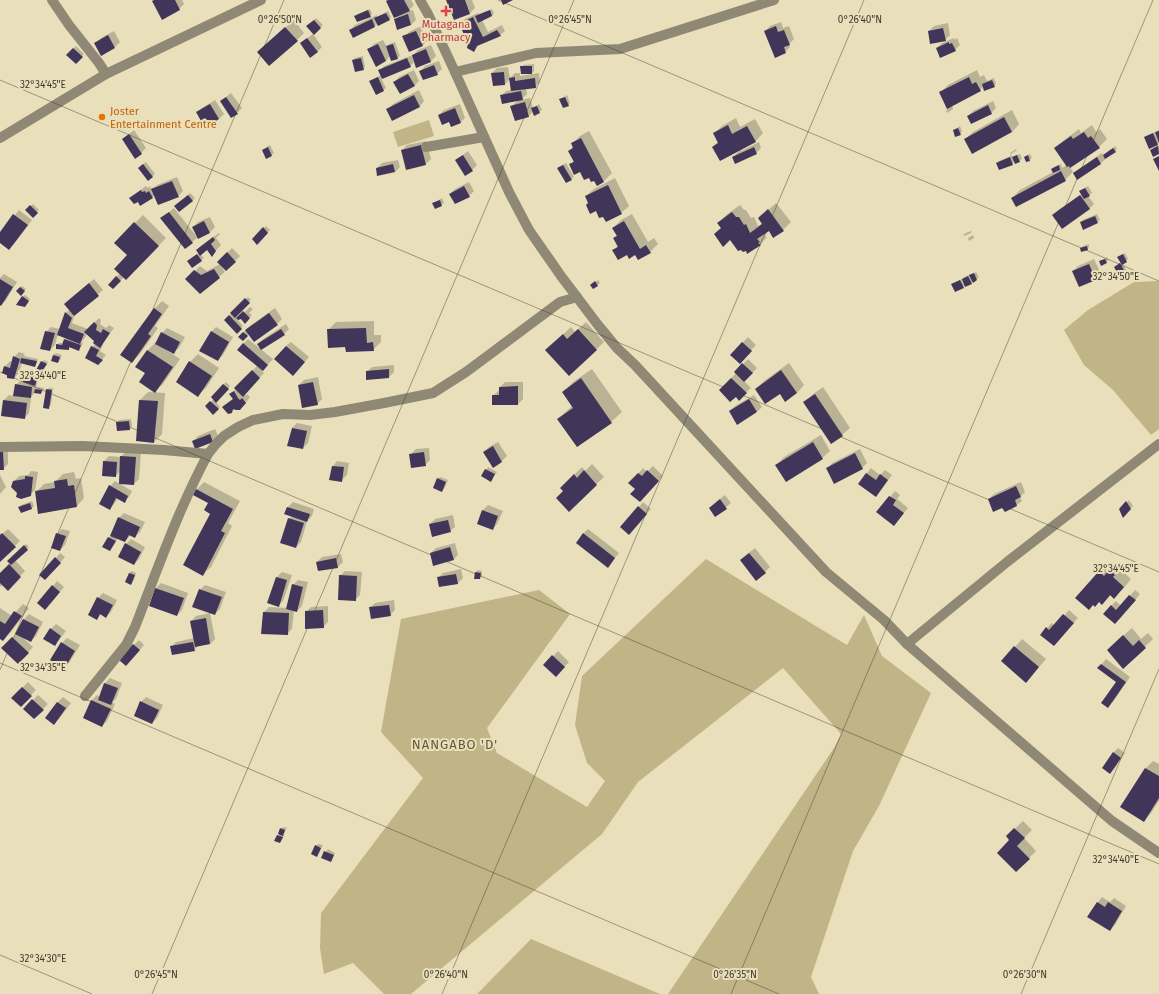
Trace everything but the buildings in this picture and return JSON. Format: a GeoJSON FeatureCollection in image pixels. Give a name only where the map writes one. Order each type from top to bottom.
{"type":"FeatureCollection","features":[{"type":"Feature","properties":{"kind":"street"},"geometry":{"type":"LineString","coordinates":[[52,0],[106,74]]}},
{"type":"Feature","properties":{"kind":"street"},"geometry":{"type":"LineString","coordinates":[[0,138],[106,74],[261,0]]}},
{"type":"Feature","properties":{"kind":"street"},"geometry":{"type":"LineString","coordinates":[[420,0],[455,72],[509,192],[529,230],[560,276],[617,348],[636,365],[826,572],[884,620],[907,644],[1112,821],[1159,853]]}},
{"type":"Feature","properties":{"kind":"street"},"geometry":{"type":"LineString","coordinates":[[455,72],[536,53],[620,49],[774,0]]}},
{"type":"Feature","properties":{"kind":"street"},"geometry":{"type":"LineString","coordinates":[[426,147],[484,137]]}},
{"type":"Feature","properties":{"kind":"street"},"geometry":{"type":"LineString","coordinates":[[85,696],[126,644],[135,627],[179,511],[194,479],[208,454],[224,436],[238,426],[254,420],[283,414],[310,415],[335,412],[433,392],[466,372],[560,302],[577,297]]}},
{"type":"Feature","properties":{"kind":"street"},"geometry":{"type":"LineString","coordinates":[[907,644],[1007,562],[1159,444]]}},
{"type":"Feature","properties":{"kind":"street"},"geometry":{"type":"LineString","coordinates":[[0,447],[83,446],[208,454]]}},
{"type":"Feature","properties":{"kind":"shaded area"},"geometry":{"type":"Polygon","coordinates":[[[429,120],[434,136],[398,147],[393,132],[429,120]]]}},
{"type":"Feature","properties":{"kind":"shaded area"},"geometry":{"type":"Polygon","coordinates":[[[1159,281],[1159,429],[1151,435],[1113,390],[1084,365],[1064,330],[1088,310],[1134,282],[1159,281]]]}},
{"type":"Feature","properties":{"kind":"shaded area"},"geometry":{"type":"Polygon","coordinates":[[[706,559],[847,645],[864,615],[882,656],[931,693],[879,806],[853,851],[811,977],[819,994],[668,994],[834,748],[841,734],[783,668],[638,782],[602,834],[411,994],[384,994],[353,963],[324,974],[320,948],[321,913],[423,778],[381,732],[401,619],[539,590],[570,614],[487,728],[497,753],[587,807],[605,781],[587,763],[575,725],[582,676],[706,559]]]}},
{"type":"Feature","properties":{"kind":"shaded area"},"geometry":{"type":"Polygon","coordinates":[[[531,939],[660,994],[477,994],[531,939]]]}},
{"type":"Feature","properties":{"kind":"place","name":"Mutagana Pharmacy"},"geometry":{"type":"Point","coordinates":[446,11]}},
{"type":"Feature","properties":{"kind":"place","name":"Joster Entertainment Centre"},"geometry":{"type":"Point","coordinates":[102,117]}},
{"type":"Feature","properties":{"kind":"district","name":"NANGABO 'D'"},"geometry":{"type":"Point","coordinates":[455,744]}}]}
